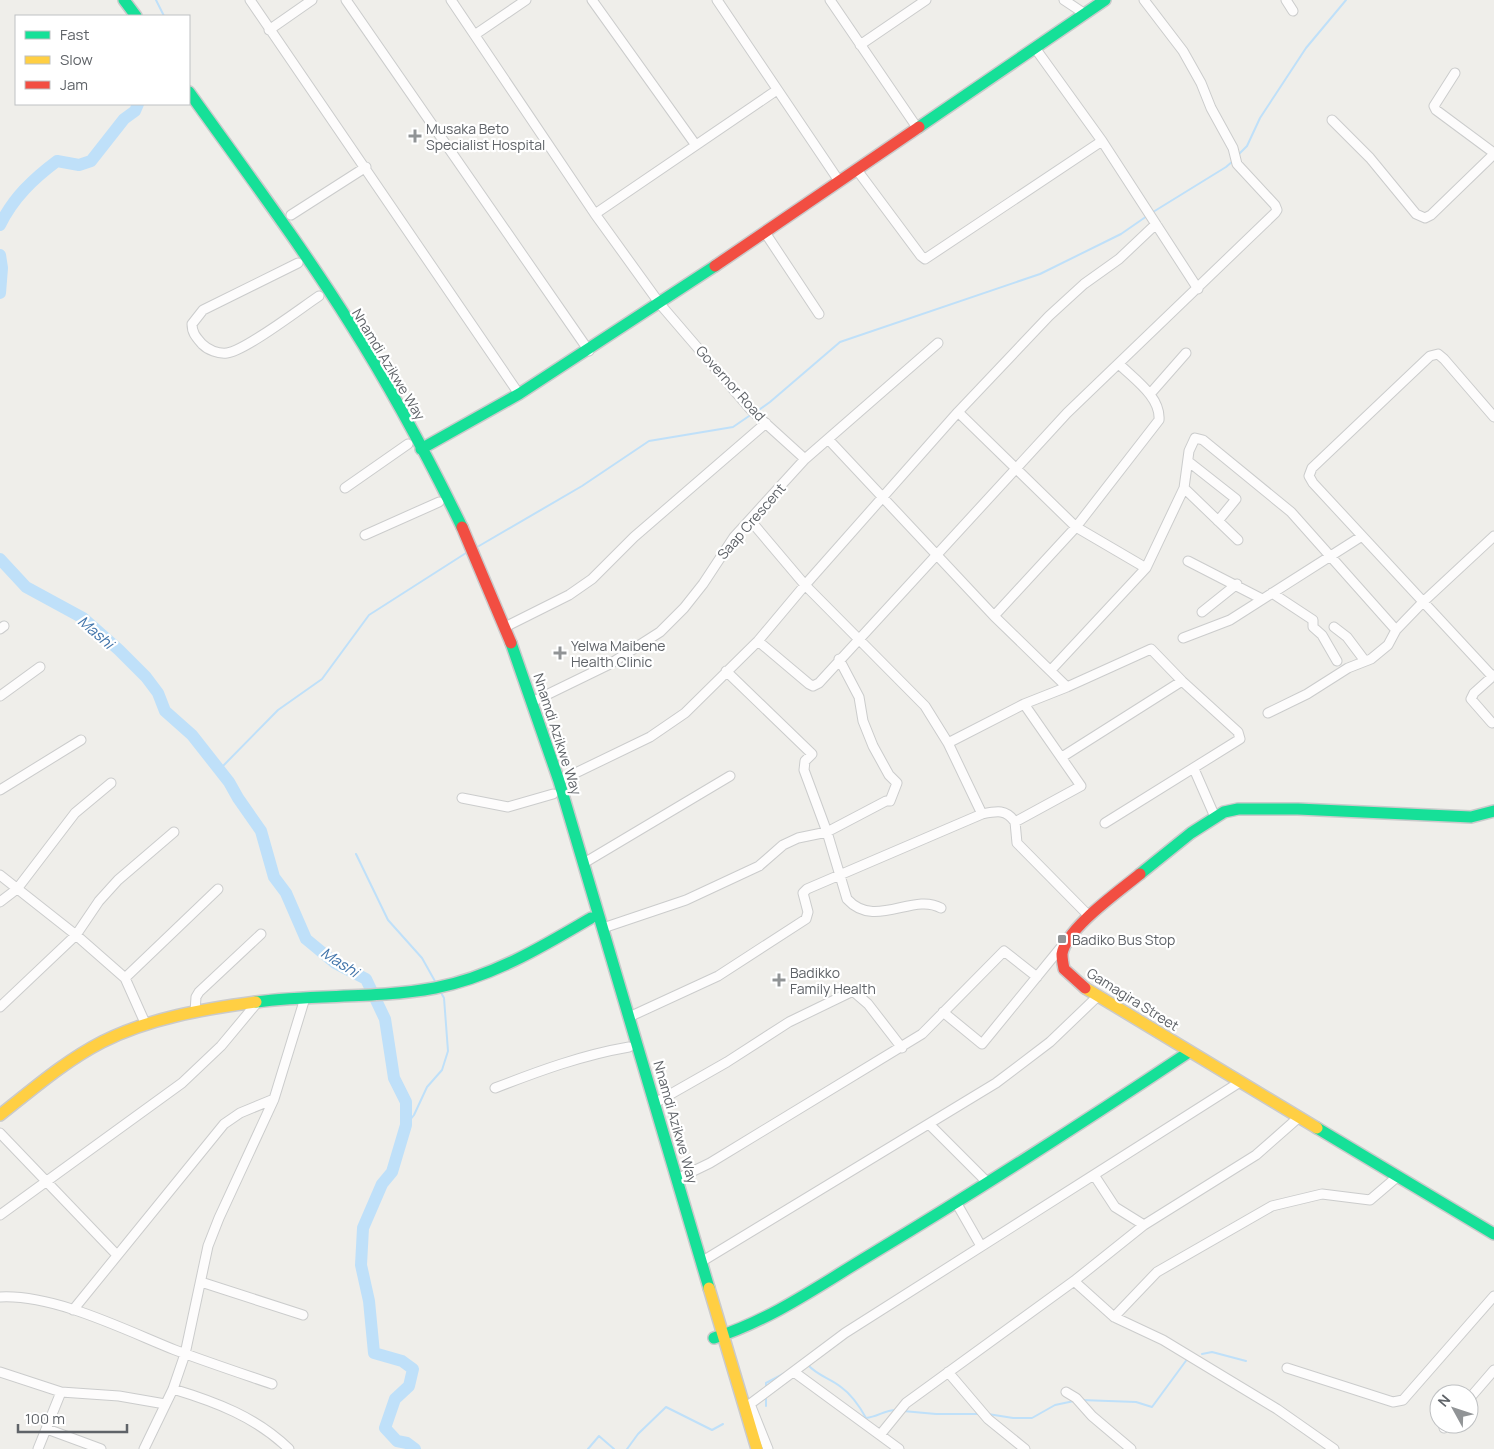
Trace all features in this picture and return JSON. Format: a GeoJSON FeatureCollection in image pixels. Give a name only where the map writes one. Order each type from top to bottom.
{"type":"FeatureCollection","features":[{"type":"Feature","properties":{"kind":"main road"},"geometry":{"type":"LineString","coordinates":[[114,0],[124,15]]}},
{"type":"Feature","properties":{"kind":"main road"},"geometry":{"type":"LineString","coordinates":[[124,0],[135,15]]}},
{"type":"Feature","properties":{"kind":"main road"},"geometry":{"type":"LineString","coordinates":[[414,449],[519,394],[589,351],[766,234],[839,181],[1105,0]]}},
{"type":"Feature","properties":{"kind":"main road","name":"Nnamdi Azikwe Way"},"geometry":{"type":"LineString","coordinates":[[190,93],[313,267],[384,382],[440,502],[500,641],[530,722],[553,794],[719,1337],[757,1449]]}},
{"type":"Feature","properties":{"kind":"main road","name":"Nnamdi Azikwe Way"},"geometry":{"type":"LineString","coordinates":[[187,105],[298,263],[414,449],[451,504],[483,572],[534,701],[584,863],[701,1262],[747,1449]]}},
{"type":"Feature","properties":{"kind":"main road"},"geometry":{"type":"LineString","coordinates":[[1067,940],[1090,916],[1191,833],[1214,817],[1231,809],[1298,809],[1471,817],[1494,811]]}},
{"type":"Feature","properties":{"kind":"main road"},"geometry":{"type":"LineString","coordinates":[[0,1115],[62,1067],[89,1050],[117,1035],[146,1025],[195,1012],[305,998],[383,993],[451,984],[532,953],[591,918]]}},
{"type":"Feature","properties":{"kind":"main road","name":"Gamagira Street"},"geometry":{"type":"LineString","coordinates":[[1067,940],[1062,954],[1064,970],[1076,982],[1298,1118],[1494,1234]]}},
{"type":"Feature","properties":{"kind":"main road"},"geometry":{"type":"LineString","coordinates":[[719,1337],[759,1320],[957,1204],[1189,1052]]}},
{"type":"Feature","properties":{"kind":"street"},"geometry":{"type":"LineString","coordinates":[[250,0],[269,30],[366,167],[519,394]]}},
{"type":"Feature","properties":{"kind":"street"},"geometry":{"type":"LineString","coordinates":[[269,30],[312,0]]}},
{"type":"Feature","properties":{"kind":"street"},"geometry":{"type":"LineString","coordinates":[[346,0],[589,351]]}},
{"type":"Feature","properties":{"kind":"street","name":"Governor Road"},"geometry":{"type":"LineString","coordinates":[[451,0],[476,34],[595,214],[660,304],[751,410],[805,459]]}},
{"type":"Feature","properties":{"kind":"street"},"geometry":{"type":"LineString","coordinates":[[476,34],[526,0]]}},
{"type":"Feature","properties":{"kind":"street"},"geometry":{"type":"LineString","coordinates":[[592,0],[695,144]]}},
{"type":"Feature","properties":{"kind":"street"},"geometry":{"type":"LineString","coordinates":[[717,0],[839,181]]}},
{"type":"Feature","properties":{"kind":"street"},"geometry":{"type":"LineString","coordinates":[[830,0],[918,129]]}},
{"type":"Feature","properties":{"kind":"street"},"geometry":{"type":"LineString","coordinates":[[860,45],[926,0]]}},
{"type":"Feature","properties":{"kind":"street"},"geometry":{"type":"LineString","coordinates":[[1064,0],[1085,14]]}},
{"type":"Feature","properties":{"kind":"street"},"geometry":{"type":"LineString","coordinates":[[758,641],[813,686],[819,683],[839,659],[937,556],[1067,413],[1247,242],[1277,210],[1237,164],[1233,148],[1183,51],[1144,0]]}},
{"type":"Feature","properties":{"kind":"street"},"geometry":{"type":"LineString","coordinates":[[1286,0],[1293,11]]}},
{"type":"Feature","properties":{"kind":"street"},"geometry":{"type":"LineString","coordinates":[[1035,48],[1102,141],[1147,213],[1198,288]]}},
{"type":"Feature","properties":{"kind":"street"},"geometry":{"type":"LineString","coordinates":[[1332,120],[1370,158],[1416,214],[1425,218],[1431,215],[1494,154],[1436,110],[1434,106],[1455,73]]}},
{"type":"Feature","properties":{"kind":"street"},"geometry":{"type":"LineString","coordinates":[[595,214],[695,144],[777,90]]}},
{"type":"Feature","properties":{"kind":"street"},"geometry":{"type":"LineString","coordinates":[[857,170],[925,259],[1102,141]]}},
{"type":"Feature","properties":{"kind":"street"},"geometry":{"type":"LineString","coordinates":[[291,215],[366,167]]}},
{"type":"Feature","properties":{"kind":"street"},"geometry":{"type":"LineString","coordinates":[[559,781],[650,737],[685,713],[758,641],[804,585],[958,412],[1063,303],[1089,280],[1119,259],[1154,223]]}},
{"type":"Feature","properties":{"kind":"street"},"geometry":{"type":"LineString","coordinates":[[766,234],[819,314]]}},
{"type":"Feature","properties":{"kind":"street"},"geometry":{"type":"LineString","coordinates":[[298,263],[203,310],[192,324],[195,336],[213,351],[222,353],[234,351],[279,324],[319,296]]}},
{"type":"Feature","properties":{"kind":"street","name":"Saap Crescent"},"geometry":{"type":"LineString","coordinates":[[534,701],[610,664],[660,632],[684,608],[703,584],[724,551],[805,459],[938,343]]}},
{"type":"Feature","properties":{"kind":"street"},"geometry":{"type":"LineString","coordinates":[[1150,394],[1186,353]]}},
{"type":"Feature","properties":{"kind":"street"},"geometry":{"type":"LineString","coordinates":[[1492,723],[1471,699],[1474,692],[1493,676],[1313,483],[1310,476],[1312,468],[1430,356],[1438,354],[1444,359],[1494,417]]}},
{"type":"Feature","properties":{"kind":"street"},"geometry":{"type":"LineString","coordinates":[[994,616],[1076,527],[1159,420],[1160,412],[1150,394],[1119,364]]}},
{"type":"Feature","properties":{"kind":"street"},"geometry":{"type":"LineString","coordinates":[[958,412],[1076,527],[1146,568]]}},
{"type":"Feature","properties":{"kind":"street"},"geometry":{"type":"LineString","coordinates":[[505,627],[568,594],[592,579],[634,537],[766,423]]}},
{"type":"Feature","properties":{"kind":"street"},"geometry":{"type":"LineString","coordinates":[[1051,670],[1146,568],[1184,488],[1190,462],[1189,451],[1194,438],[1203,440],[1291,512],[1396,630]]}},
{"type":"Feature","properties":{"kind":"street"},"geometry":{"type":"LineString","coordinates":[[828,439],[882,499],[994,616],[1067,687]]}},
{"type":"Feature","properties":{"kind":"street"},"geometry":{"type":"LineString","coordinates":[[345,488],[414,449]]}},
{"type":"Feature","properties":{"kind":"street"},"geometry":{"type":"LineString","coordinates":[[1190,462],[1236,499],[1218,521]]}},
{"type":"Feature","properties":{"kind":"street"},"geometry":{"type":"LineString","coordinates":[[1184,488],[1238,540]]}},
{"type":"Feature","properties":{"kind":"street"},"geometry":{"type":"LineString","coordinates":[[365,535],[440,502]]}},
{"type":"Feature","properties":{"kind":"street"},"geometry":{"type":"LineString","coordinates":[[750,520],[804,585],[925,706],[948,743],[982,814]]}},
{"type":"Feature","properties":{"kind":"street"},"geometry":{"type":"LineString","coordinates":[[1183,638],[1230,620],[1362,536]]}},
{"type":"Feature","properties":{"kind":"street"},"geometry":{"type":"LineString","coordinates":[[1268,713],[1307,694],[1348,668],[1371,659],[1388,645],[1396,630],[1423,602],[1494,536]]}},
{"type":"Feature","properties":{"kind":"street"},"geometry":{"type":"LineString","coordinates":[[1188,561],[1237,584],[1262,599]]}},
{"type":"Feature","properties":{"kind":"street"},"geometry":{"type":"LineString","coordinates":[[1202,612],[1237,584]]}},
{"type":"Feature","properties":{"kind":"street"},"geometry":{"type":"LineString","coordinates":[[1272,593],[1313,620],[1313,627],[1322,635],[1337,661]]}},
{"type":"Feature","properties":{"kind":"street"},"geometry":{"type":"LineString","coordinates":[[1334,627],[1347,637],[1365,661]]}},
{"type":"Feature","properties":{"kind":"street"},"geometry":{"type":"LineString","coordinates":[[948,743],[1024,704],[1151,649],[1240,735],[1238,742],[1105,823]]}},
{"type":"Feature","properties":{"kind":"street"},"geometry":{"type":"LineString","coordinates":[[603,928],[686,900],[759,866],[783,845],[798,838],[827,832],[886,801],[890,801],[897,783],[889,775],[873,746],[863,721],[859,697],[839,659]]}},
{"type":"Feature","properties":{"kind":"street"},"geometry":{"type":"LineString","coordinates":[[0,696],[40,667]]}},
{"type":"Feature","properties":{"kind":"street"},"geometry":{"type":"LineString","coordinates":[[726,671],[812,754],[805,761],[804,770],[827,832],[846,899],[854,908],[866,912],[906,908],[921,903],[940,908]]}},
{"type":"Feature","properties":{"kind":"street"},"geometry":{"type":"LineString","coordinates":[[1062,757],[1182,681]]}},
{"type":"Feature","properties":{"kind":"street"},"geometry":{"type":"LineString","coordinates":[[1015,822],[1081,786],[1024,704]]}},
{"type":"Feature","properties":{"kind":"street"},"geometry":{"type":"LineString","coordinates":[[0,790],[81,740]]}},
{"type":"Feature","properties":{"kind":"street"},"geometry":{"type":"LineString","coordinates":[[1194,769],[1214,817]]}},
{"type":"Feature","properties":{"kind":"street"},"geometry":{"type":"LineString","coordinates":[[584,863],[730,776]]}},
{"type":"Feature","properties":{"kind":"street"},"geometry":{"type":"LineString","coordinates":[[0,902],[17,888],[72,818],[112,784]]}},
{"type":"Feature","properties":{"kind":"street"},"geometry":{"type":"LineString","coordinates":[[462,798],[508,807],[553,794]]}},
{"type":"Feature","properties":{"kind":"street"},"geometry":{"type":"LineString","coordinates":[[630,1017],[718,976],[806,919],[808,912],[804,890],[982,814],[1001,812],[1009,814],[1015,822],[1017,843],[1090,916]]}},
{"type":"Feature","properties":{"kind":"street"},"geometry":{"type":"LineString","coordinates":[[0,1007],[76,934],[99,900],[118,880],[174,832]]}},
{"type":"Feature","properties":{"kind":"street"},"geometry":{"type":"LineString","coordinates":[[0,875],[76,934],[125,978],[146,1025]]}},
{"type":"Feature","properties":{"kind":"street"},"geometry":{"type":"LineString","coordinates":[[125,978],[218,889]]}},
{"type":"Feature","properties":{"kind":"street"},"geometry":{"type":"LineString","coordinates":[[195,1012],[196,997],[199,992],[261,934]]}},
{"type":"Feature","properties":{"kind":"street"},"geometry":{"type":"LineString","coordinates":[[943,1012],[982,1044],[1067,940]]}},
{"type":"Feature","properties":{"kind":"street"},"geometry":{"type":"LineString","coordinates":[[677,1179],[710,1163],[902,1048],[922,1034],[1004,950],[1037,977]]}},
{"type":"Feature","properties":{"kind":"street"},"geometry":{"type":"LineString","coordinates":[[655,1103],[728,1062],[789,1022],[852,991],[868,1004],[902,1048]]}},
{"type":"Feature","properties":{"kind":"street"},"geometry":{"type":"LineString","coordinates":[[701,1262],[996,1083],[1050,1042],[1098,996]]}},
{"type":"Feature","properties":{"kind":"street"},"geometry":{"type":"LineString","coordinates":[[144,1449],[173,1389],[186,1354],[208,1246],[274,1099],[305,998]]}},
{"type":"Feature","properties":{"kind":"street"},"geometry":{"type":"LineString","coordinates":[[0,1215],[182,1083],[221,1046],[256,1004]]}},
{"type":"Feature","properties":{"kind":"street"},"geometry":{"type":"LineString","coordinates":[[495,1088],[557,1064],[592,1053],[629,1047]]}},
{"type":"Feature","properties":{"kind":"street"},"geometry":{"type":"LineString","coordinates":[[768,1449],[750,1404],[845,1333],[1240,1082]]}},
{"type":"Feature","properties":{"kind":"street"},"geometry":{"type":"LineString","coordinates":[[73,1310],[116,1254],[224,1124],[240,1113],[274,1099]]}},
{"type":"Feature","properties":{"kind":"street"},"geometry":{"type":"LineString","coordinates":[[880,1435],[901,1408],[948,1372],[1074,1281],[1144,1225],[1256,1154],[1298,1118]]}},
{"type":"Feature","properties":{"kind":"street"},"geometry":{"type":"LineString","coordinates":[[929,1124],[988,1183]]}},
{"type":"Feature","properties":{"kind":"street"},"geometry":{"type":"LineString","coordinates":[[0,1133],[116,1254]]}},
{"type":"Feature","properties":{"kind":"street"},"geometry":{"type":"LineString","coordinates":[[1094,1175],[1115,1207],[1144,1225]]}},
{"type":"Feature","properties":{"kind":"street"},"geometry":{"type":"LineString","coordinates":[[1114,1317],[1157,1272],[1272,1206],[1322,1194],[1370,1200],[1397,1177]]}},
{"type":"Feature","properties":{"kind":"street"},"geometry":{"type":"LineString","coordinates":[[957,1204],[981,1246]]}},
{"type":"Feature","properties":{"kind":"street"},"geometry":{"type":"LineString","coordinates":[[1074,1281],[1114,1317],[1189,1356],[1278,1409],[1334,1449]]}},
{"type":"Feature","properties":{"kind":"street"},"geometry":{"type":"LineString","coordinates":[[201,1282],[303,1315]]}},
{"type":"Feature","properties":{"kind":"street"},"geometry":{"type":"LineString","coordinates":[[1287,1368],[1393,1402],[1403,1400],[1494,1296]]}},
{"type":"Feature","properties":{"kind":"street"},"geometry":{"type":"LineString","coordinates":[[0,1297],[18,1298],[73,1310],[186,1354],[272,1384]]}},
{"type":"Feature","properties":{"kind":"street"},"geometry":{"type":"LineString","coordinates":[[1479,1387],[1494,1370]]}},
{"type":"Feature","properties":{"kind":"street"},"geometry":{"type":"LineString","coordinates":[[0,1372],[61,1392],[119,1396],[165,1404]]}},
{"type":"Feature","properties":{"kind":"street"},"geometry":{"type":"LineString","coordinates":[[794,1372],[899,1449]]}},
{"type":"Feature","properties":{"kind":"street"},"geometry":{"type":"LineString","coordinates":[[948,1372],[988,1419],[1025,1449]]}},
{"type":"Feature","properties":{"kind":"street"},"geometry":{"type":"LineString","coordinates":[[173,1389],[213,1401],[248,1418],[288,1449]]}},
{"type":"Feature","properties":{"kind":"street"},"geometry":{"type":"LineString","coordinates":[[38,1449],[61,1392]]}},
{"type":"Feature","properties":{"kind":"street"},"geometry":{"type":"LineString","coordinates":[[1066,1392],[1076,1398],[1092,1416],[1131,1449]]}},
{"type":"Feature","properties":{"kind":"street"},"geometry":{"type":"LineString","coordinates":[[46,1429],[101,1449]]}},
{"type":"Feature","properties":{"kind":"waterway"},"geometry":{"type":"LineString","coordinates":[[156,0],[164,15]]}},
{"type":"Feature","properties":{"kind":"waterway"},"geometry":{"type":"LineString","coordinates":[[1238,155],[1247,146],[1260,118],[1306,48],[1346,0]]}},
{"type":"Feature","properties":{"kind":"waterway"},"geometry":{"type":"LineString","coordinates":[[0,225],[11,206],[24,190],[57,161],[79,165],[91,161],[124,119],[135,111],[138,105]]}},
{"type":"Feature","properties":{"kind":"waterway"},"geometry":{"type":"LineString","coordinates":[[1153,212],[1233,161]]}},
{"type":"Feature","properties":{"kind":"waterway"},"geometry":{"type":"LineString","coordinates":[[756,412],[840,342],[1040,274],[1121,234],[1147,216]]}},
{"type":"Feature","properties":{"kind":"waterway"},"geometry":{"type":"LineString","coordinates":[[0,255],[2,268],[0,293]]}},
{"type":"Feature","properties":{"kind":"waterway"},"geometry":{"type":"LineString","coordinates":[[479,546],[582,486],[649,441],[733,427],[752,414]]}},
{"type":"Feature","properties":{"kind":"waterway"},"geometry":{"type":"LineString","coordinates":[[219,770],[278,710],[322,679],[369,615],[466,553]]}},
{"type":"Feature","properties":{"kind":"waterway","name":"Mashi"},"geometry":{"type":"LineString","coordinates":[[0,559],[26,587],[83,618],[146,677],[158,693],[165,711],[192,735],[229,782],[261,831],[274,877],[286,893],[306,939],[335,963],[366,979],[385,1019],[394,1078],[406,1102],[406,1125],[392,1172],[382,1184],[363,1228],[361,1265],[369,1301],[374,1353],[402,1361],[413,1369],[409,1386],[395,1399],[385,1428],[397,1441],[407,1443],[415,1449]]}},
{"type":"Feature","properties":{"kind":"waterway"},"geometry":{"type":"LineString","coordinates":[[356,854],[388,920],[422,958],[436,983]]}},
{"type":"Feature","properties":{"kind":"waterway"},"geometry":{"type":"LineString","coordinates":[[406,1125],[414,1115],[427,1087],[442,1070],[448,1051],[444,998],[440,991]]}},
{"type":"Feature","properties":{"kind":"waterway"},"geometry":{"type":"LineString","coordinates":[[1202,1354],[1212,1352],[1246,1361]]}},
{"type":"Feature","properties":{"kind":"waterway"},"geometry":{"type":"LineString","coordinates":[[1081,1400],[1136,1402],[1152,1407],[1188,1358]]}},
{"type":"Feature","properties":{"kind":"waterway"},"geometry":{"type":"LineString","coordinates":[[808,1365],[845,1390],[866,1418],[896,1410]]}},
{"type":"Feature","properties":{"kind":"waterway"},"geometry":{"type":"LineString","coordinates":[[766,1389],[766,1383],[785,1373]]}},
{"type":"Feature","properties":{"kind":"waterway"},"geometry":{"type":"LineString","coordinates":[[766,1396],[766,1406]]}},
{"type":"Feature","properties":{"kind":"waterway"},"geometry":{"type":"LineString","coordinates":[[988,1414],[1013,1418],[1032,1418],[1055,1405],[1074,1401]]}},
{"type":"Feature","properties":{"kind":"waterway"},"geometry":{"type":"LineString","coordinates":[[627,1449],[638,1434],[666,1407],[712,1430],[723,1424]]}},
{"type":"Feature","properties":{"kind":"waterway"},"geometry":{"type":"LineString","coordinates":[[903,1411],[936,1414],[981,1414]]}},
{"type":"Feature","properties":{"kind":"waterway"},"geometry":{"type":"LineString","coordinates":[[588,1449],[599,1436],[614,1449]]}},
{"type":"Feature","properties":{"kind":"traffic: fast"},"geometry":{"type":"LineString","coordinates":[[124,0],[135,15]]}},
{"type":"Feature","properties":{"kind":"traffic: fast"},"geometry":{"type":"LineString","coordinates":[[919,127],[1105,0]]}},
{"type":"Feature","properties":{"kind":"traffic: fast"},"geometry":{"type":"LineString","coordinates":[[190,93],[292,236],[351,325],[409,424],[462,527]]}},
{"type":"Feature","properties":{"kind":"traffic: fast"},"geometry":{"type":"LineString","coordinates":[[421,449],[519,394],[715,266]]}},
{"type":"Feature","properties":{"kind":"traffic: fast"},"geometry":{"type":"LineString","coordinates":[[511,643],[559,781],[709,1288]]}},
{"type":"Feature","properties":{"kind":"traffic: fast"},"geometry":{"type":"LineString","coordinates":[[1140,874],[1191,833],[1224,812],[1238,809],[1298,809],[1471,817],[1494,811]]}},
{"type":"Feature","properties":{"kind":"traffic: fast"},"geometry":{"type":"LineString","coordinates":[[256,1002],[390,994],[456,983],[516,960],[591,918]]}},
{"type":"Feature","properties":{"kind":"traffic: fast"},"geometry":{"type":"LineString","coordinates":[[714,1338],[755,1322],[814,1290],[991,1181],[1189,1052]]}},
{"type":"Feature","properties":{"kind":"traffic: fast"},"geometry":{"type":"LineString","coordinates":[[1317,1128],[1494,1234]]}},
{"type":"Feature","properties":{"kind":"traffic: slow"},"geometry":{"type":"LineString","coordinates":[[1085,988],[1317,1128]]}},
{"type":"Feature","properties":{"kind":"traffic: slow"},"geometry":{"type":"LineString","coordinates":[[0,1115],[75,1058],[120,1034],[177,1016],[256,1002]]}},
{"type":"Feature","properties":{"kind":"traffic: slow"},"geometry":{"type":"LineString","coordinates":[[709,1288],[757,1449]]}},
{"type":"Feature","properties":{"kind":"traffic: jam"},"geometry":{"type":"LineString","coordinates":[[715,266],[919,127]]}},
{"type":"Feature","properties":{"kind":"traffic: jam"},"geometry":{"type":"LineString","coordinates":[[462,527],[511,643]]}},
{"type":"Feature","properties":{"kind":"traffic: jam"},"geometry":{"type":"LineString","coordinates":[[1085,988],[1064,969],[1062,954],[1066,944],[1083,921],[1140,874]]}},
{"type":"Feature","properties":{"kind":"place","name":"Musaka Beto Specialist Hospital"},"geometry":{"type":"Point","coordinates":[415,136]}},
{"type":"Feature","properties":{"kind":"place","name":"Yelwa Maibene Health Clinic"},"geometry":{"type":"Point","coordinates":[560,653]}},
{"type":"Feature","properties":{"kind":"place","name":"Badiko Bus Stop"},"geometry":{"type":"Point","coordinates":[1062,939]}},
{"type":"Feature","properties":{"kind":"place","name":"Badikko Family Health"},"geometry":{"type":"Point","coordinates":[779,980]}}]}
